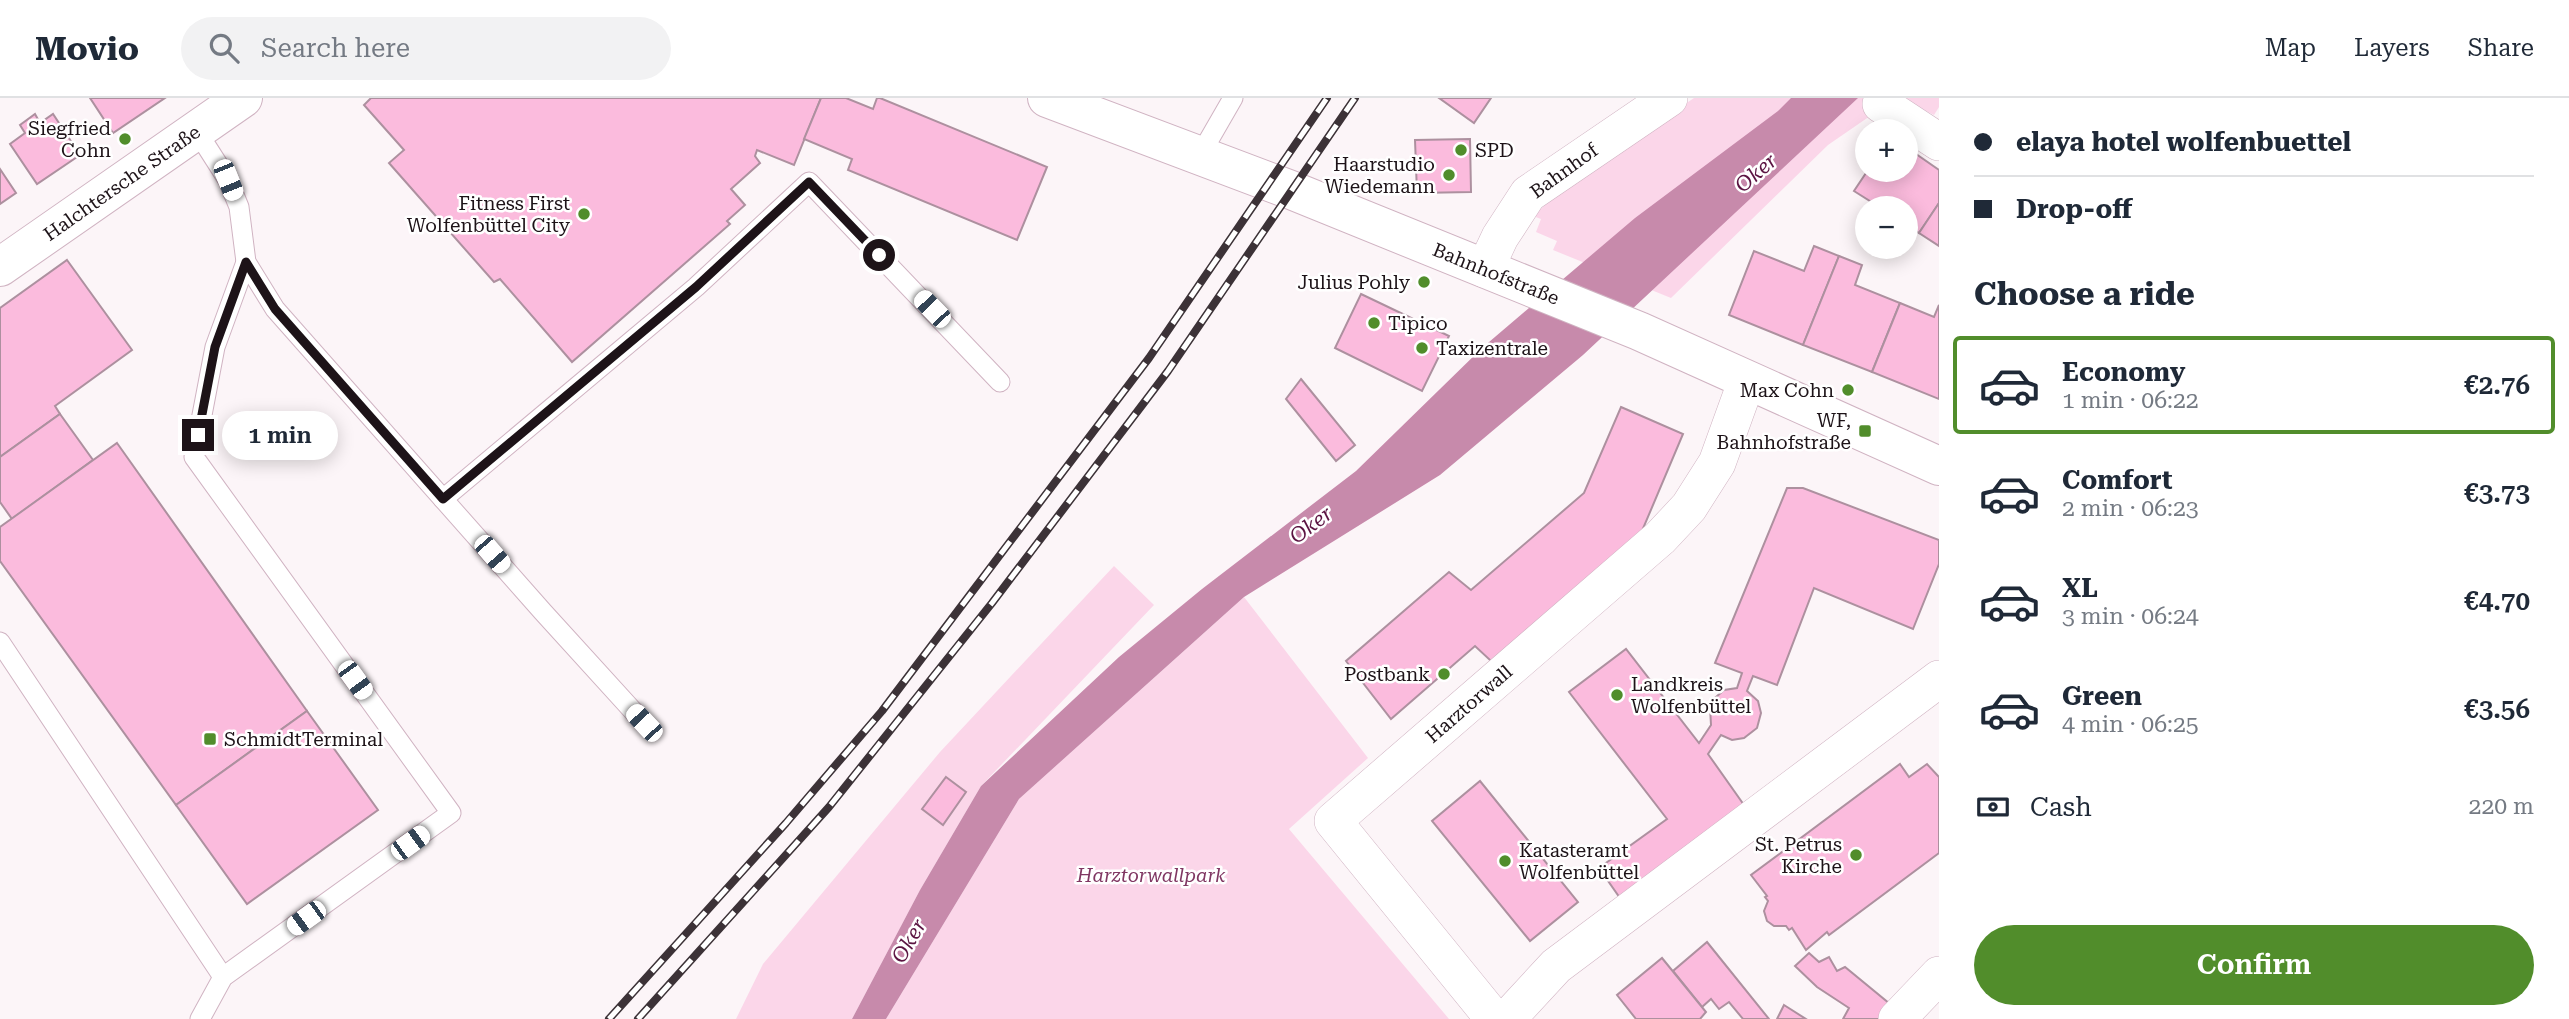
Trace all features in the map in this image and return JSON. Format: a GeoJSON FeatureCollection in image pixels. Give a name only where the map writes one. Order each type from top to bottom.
{"type":"FeatureCollection","features":[{"type":"Feature","properties":{"kind":"street","name":"Halchtersche Straße"},"geometry":{"type":"LineString","coordinates":[[0,267],[243,98]]}},
{"type":"Feature","properties":{"kind":"street","name":"Bahnhofstraße"},"geometry":{"type":"LineString","coordinates":[[1047,98],[1292,190],[1639,331],[1939,466]]}},
{"type":"Feature","properties":{"kind":"street","name":"Bahnhof"},"geometry":{"type":"LineString","coordinates":[[1485,269],[1500,237],[1528,194],[1668,98]]}},
{"type":"Feature","properties":{"kind":"street"},"geometry":{"type":"LineString","coordinates":[[1881,104],[1939,142]]}},
{"type":"Feature","properties":{"kind":"street","name":"Harztorwall"},"geometry":{"type":"LineString","coordinates":[[1494,1019],[1332,821],[1660,538],[1689,507],[1717,463],[1747,380]]}},
{"type":"Feature","properties":{"kind":"street"},"geometry":{"type":"LineString","coordinates":[[1507,1019],[1556,966],[1939,679]]}},
{"type":"Feature","properties":{"kind":"street"},"geometry":{"type":"LineString","coordinates":[[1897,1019],[1939,975]]}},
{"type":"Feature","properties":{"kind":"lane"},"geometry":{"type":"LineString","coordinates":[[1199,156],[1233,98]]}},
{"type":"Feature","properties":{"kind":"lane"},"geometry":{"type":"LineString","coordinates":[[196,130],[228,180],[239,208],[246,262],[275,309],[644,723]]}},
{"type":"Feature","properties":{"kind":"lane"},"geometry":{"type":"LineString","coordinates":[[443,499],[696,287],[809,182],[1000,382]]}},
{"type":"Feature","properties":{"kind":"lane"},"geometry":{"type":"LineString","coordinates":[[200,1019],[223,977],[451,813],[194,457],[215,347],[246,262]]}},
{"type":"Feature","properties":{"kind":"lane"},"geometry":{"type":"LineString","coordinates":[[0,642],[223,977]]}},
{"type":"Feature","properties":{"kind":"green space"},"geometry":{"type":"Polygon","coordinates":[[[1694,98],[1886,98],[1866,119],[1855,119],[1855,126],[1828,145],[1671,298],[1553,250],[1557,241],[1536,232],[1541,219],[1533,216],[1575,178],[1694,98]]]}},
{"type":"Feature","properties":{"kind":"green space"},"geometry":{"type":"Polygon","coordinates":[[[1900,98],[1939,98],[1939,107],[1934,115],[1900,98]]]}},
{"type":"Feature","properties":{"kind":"green space"},"geometry":{"type":"Polygon","coordinates":[[[1114,566],[1154,605],[981,786],[920,890],[852,1019],[736,1019],[763,964],[940,752],[1114,566]]]}},
{"type":"Feature","properties":{"kind":"green space","name":"Harztorwallpark"},"geometry":{"type":"Polygon","coordinates":[[[1244,597],[1368,758],[1289,829],[1449,1019],[886,1019],[1019,799],[1244,597]]]}},
{"type":"Feature","properties":{"kind":"water","name":"Oker"},"geometry":{"type":"Polygon","coordinates":[[[1791,98],[1858,98],[1583,355],[1440,475],[1244,597],[1019,799],[886,1019],[852,1019],[920,890],[981,786],[1119,657],[1202,589],[1356,471],[1482,348],[1635,218],[1778,111],[1791,98]]]}},
{"type":"Feature","properties":{"kind":"building"},"geometry":{"type":"Polygon","coordinates":[[[90,98],[165,98],[113,133],[90,98]]]}},
{"type":"Feature","properties":{"kind":"building"},"geometry":{"type":"Polygon","coordinates":[[[371,98],[821,98],[794,165],[757,150],[755,156],[760,163],[731,189],[745,205],[727,221],[730,224],[572,362],[500,279],[494,282],[389,163],[404,150],[364,105],[371,98]]]}},
{"type":"Feature","properties":{"kind":"building"},"geometry":{"type":"Polygon","coordinates":[[[821,98],[846,98],[873,109],[877,98],[880,98],[1047,167],[1017,240],[848,170],[852,159],[804,139],[821,98]]]}},
{"type":"Feature","properties":{"kind":"building"},"geometry":{"type":"Polygon","coordinates":[[[1439,98],[1491,98],[1474,123],[1439,98]]]}},
{"type":"Feature","properties":{"kind":"building"},"geometry":{"type":"Polygon","coordinates":[[[35,114],[40,123],[53,114],[80,155],[37,184],[10,144],[25,133],[20,125],[35,114]]]}},
{"type":"Feature","properties":{"kind":"building"},"geometry":{"type":"Polygon","coordinates":[[[1470,139],[1471,192],[1417,193],[1415,140],[1470,139]]]}},
{"type":"Feature","properties":{"kind":"building"},"geometry":{"type":"Polygon","coordinates":[[[1918,155],[1939,170],[1939,203],[1919,233],[1918,196],[1862,196],[1854,191],[1860,182],[1918,182],[1918,155]]]}},
{"type":"Feature","properties":{"kind":"building"},"geometry":{"type":"Polygon","coordinates":[[[0,169],[16,193],[0,204],[0,169]]]}},
{"type":"Feature","properties":{"kind":"building"},"geometry":{"type":"Polygon","coordinates":[[[1939,203],[1939,246],[1919,233],[1939,203]]]}},
{"type":"Feature","properties":{"kind":"building"},"geometry":{"type":"Polygon","coordinates":[[[1814,246],[1839,256],[1803,345],[1729,315],[1754,251],[1804,271],[1814,246]]]}},
{"type":"Feature","properties":{"kind":"building"},"geometry":{"type":"Polygon","coordinates":[[[1839,256],[1862,265],[1855,285],[1900,303],[1872,372],[1803,345],[1839,256]]]}},
{"type":"Feature","properties":{"kind":"building"},"geometry":{"type":"Polygon","coordinates":[[[67,260],[132,350],[55,406],[60,414],[0,457],[0,308],[67,260]]]}},
{"type":"Feature","properties":{"kind":"building"},"geometry":{"type":"Polygon","coordinates":[[[1361,294],[1449,336],[1422,391],[1335,348],[1361,294]]]}},
{"type":"Feature","properties":{"kind":"building"},"geometry":{"type":"Polygon","coordinates":[[[1900,303],[1934,317],[1939,305],[1939,399],[1872,372],[1900,303]]]}},
{"type":"Feature","properties":{"kind":"building"},"geometry":{"type":"Polygon","coordinates":[[[1301,379],[1355,445],[1336,461],[1286,399],[1301,379]]]}},
{"type":"Feature","properties":{"kind":"building"},"geometry":{"type":"Polygon","coordinates":[[[1621,407],[1683,434],[1642,531],[1491,661],[1475,646],[1391,719],[1346,661],[1449,572],[1471,590],[1584,493],[1621,407]]]}},
{"type":"Feature","properties":{"kind":"building"},"geometry":{"type":"Polygon","coordinates":[[[60,414],[93,460],[12,519],[0,502],[0,457],[60,414]]]}},
{"type":"Feature","properties":{"kind":"building"},"geometry":{"type":"Polygon","coordinates":[[[117,443],[307,711],[176,805],[0,561],[0,527],[117,443]]]}},
{"type":"Feature","properties":{"kind":"building","name":"Landkreis Wolfenbüttel"},"geometry":{"type":"Polygon","coordinates":[[[1787,488],[1803,488],[1939,540],[1939,564],[1913,629],[1814,588],[1777,685],[1753,676],[1747,691],[1758,701],[1761,713],[1757,728],[1744,738],[1732,740],[1721,735],[1708,754],[1744,805],[1620,898],[1599,868],[1667,819],[1569,692],[1626,649],[1699,743],[1711,725],[1710,707],[1715,698],[1724,690],[1737,688],[1742,673],[1715,663],[1787,488]]]}},
{"type":"Feature","properties":{"kind":"building"},"geometry":{"type":"Polygon","coordinates":[[[307,711],[378,810],[247,904],[176,805],[307,711]]]}},
{"type":"Feature","properties":{"kind":"building","name":"St. Petrus Kirche"},"geometry":{"type":"Polygon","coordinates":[[[1900,764],[1909,777],[1927,764],[1939,777],[1939,853],[1829,935],[1827,932],[1806,950],[1792,928],[1789,930],[1786,926],[1774,926],[1767,921],[1764,911],[1767,896],[1751,875],[1900,764]]]}},
{"type":"Feature","properties":{"kind":"building"},"geometry":{"type":"Polygon","coordinates":[[[946,777],[966,792],[943,825],[922,809],[946,777]]]}},
{"type":"Feature","properties":{"kind":"building","name":"Katasteramt Wolfenbüttel"},"geometry":{"type":"Polygon","coordinates":[[[1480,781],[1578,902],[1530,941],[1432,821],[1480,781]]]}},
{"type":"Feature","properties":{"kind":"building"},"geometry":{"type":"Polygon","coordinates":[[[1707,942],[1769,1019],[1743,1019],[1729,1002],[1719,1009],[1711,999],[1702,1007],[1673,971],[1707,942]]]}},
{"type":"Feature","properties":{"kind":"building"},"geometry":{"type":"Polygon","coordinates":[[[1809,953],[1819,962],[1829,957],[1837,971],[1845,967],[1890,1004],[1880,1019],[1843,1019],[1849,1008],[1817,987],[1795,966],[1809,953]]]}},
{"type":"Feature","properties":{"kind":"building"},"geometry":{"type":"Polygon","coordinates":[[[1662,958],[1706,1012],[1700,1019],[1636,1019],[1617,995],[1662,958]]]}},
{"type":"Feature","properties":{"kind":"building"},"geometry":{"type":"Polygon","coordinates":[[[1784,1005],[1806,1019],[1777,1019],[1784,1005]]]}},
{"type":"Feature","properties":{"kind":"railway"},"geometry":{"type":"LineString","coordinates":[[609,1019],[786,823],[882,711],[1149,358],[1327,98]]}},
{"type":"Feature","properties":{"kind":"railway"},"geometry":{"type":"LineString","coordinates":[[638,1019],[829,807],[992,603],[1168,371],[1355,98]]}},
{"type":"Feature","properties":{"kind":"place","name":"Siegfried Cohn"},"geometry":{"type":"Point","coordinates":[125,139]}},
{"type":"Feature","properties":{"kind":"place","name":"SPD"},"geometry":{"type":"Point","coordinates":[1461,150]}},
{"type":"Feature","properties":{"kind":"place","name":"Haarstudio Wiedemann"},"geometry":{"type":"Point","coordinates":[1449,175]}},
{"type":"Feature","properties":{"kind":"place","name":"Fitness First Wolfenbüttel City"},"geometry":{"type":"Point","coordinates":[584,214]}},
{"type":"Feature","properties":{"kind":"place","name":"Julius Pohly"},"geometry":{"type":"Point","coordinates":[1424,282]}},
{"type":"Feature","properties":{"kind":"place","name":"Tipico"},"geometry":{"type":"Point","coordinates":[1374,323]}},
{"type":"Feature","properties":{"kind":"place","name":"Taxizentrale"},"geometry":{"type":"Point","coordinates":[1422,348]}},
{"type":"Feature","properties":{"kind":"place","name":"Max Cohn"},"geometry":{"type":"Point","coordinates":[1848,390]}},
{"type":"Feature","properties":{"kind":"place","name":"WF, Bahnhofstraße"},"geometry":{"type":"Point","coordinates":[1865,431]}},
{"type":"Feature","properties":{"kind":"place","name":"Postbank"},"geometry":{"type":"Point","coordinates":[1444,674]}},
{"type":"Feature","properties":{"kind":"place","name":"Landkreis Wolfenbüttel"},"geometry":{"type":"Point","coordinates":[1617,695]}},
{"type":"Feature","properties":{"kind":"place","name":"SchmidtTerminal"},"geometry":{"type":"Point","coordinates":[210,739]}},
{"type":"Feature","properties":{"kind":"place","name":"St. Petrus Kirche"},"geometry":{"type":"Point","coordinates":[1856,855]}},
{"type":"Feature","properties":{"kind":"place","name":"Katasteramt Wolfenbüttel"},"geometry":{"type":"Point","coordinates":[1505,861]}},
{"type":"Feature","properties":{"kind":"route"},"geometry":{"type":"LineString","coordinates":[[198,435],[215,347],[246,262],[275,309],[443,499],[696,287],[809,182],[879,255]]}}]}
